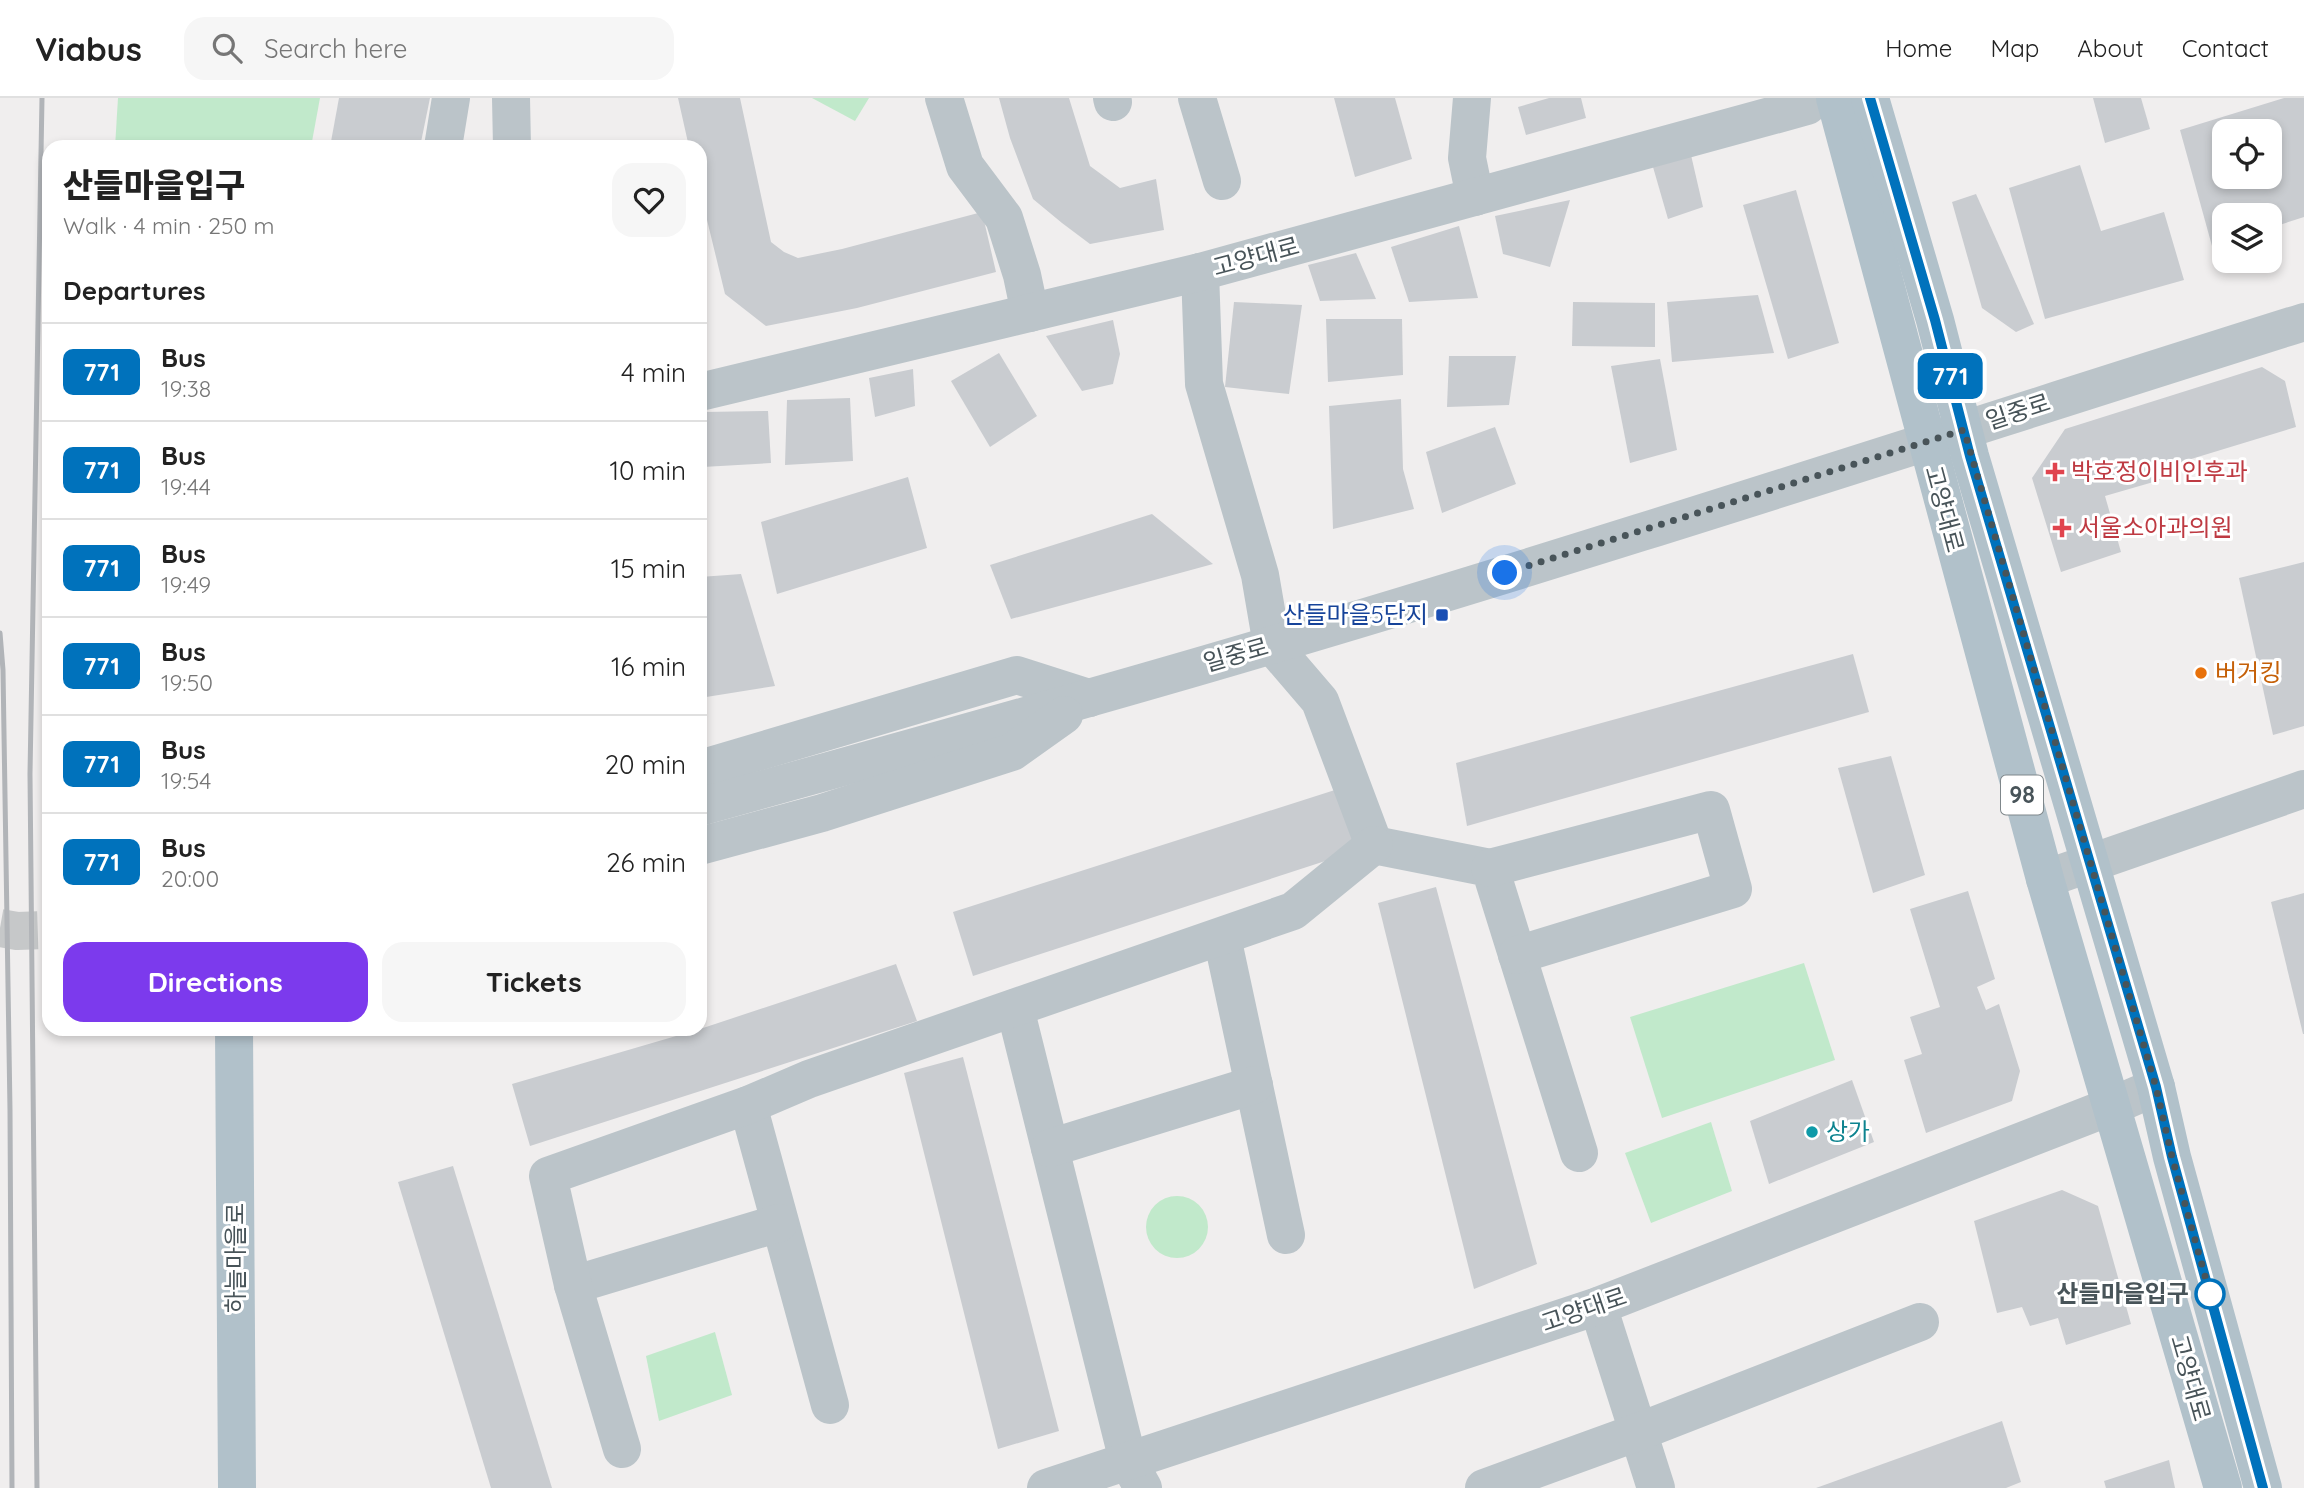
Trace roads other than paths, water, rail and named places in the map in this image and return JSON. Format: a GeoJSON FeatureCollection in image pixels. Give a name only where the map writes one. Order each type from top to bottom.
{"type":"FeatureCollection","features":[{"type":"Feature","properties":{"kind":"main road","name":"고양대로"},"geometry":{"type":"LineString","coordinates":[[1870,98],[2156,1087],[2172,1157],[2263,1488]]}},
{"type":"Feature","properties":{"kind":"main road","name":"고양대로"},"geometry":{"type":"LineString","coordinates":[[1821,102],[1927,442],[2045,878],[2223,1488]]}},
{"type":"Feature","properties":{"kind":"main road","name":"하늘마을로"},"geometry":{"type":"LineString","coordinates":[[234,1036],[237,1488]]}},
{"type":"Feature","properties":{"kind":"street"},"geometry":{"type":"LineString","coordinates":[[444,140],[451,98]]}},
{"type":"Feature","properties":{"kind":"street"},"geometry":{"type":"LineString","coordinates":[[511,98],[512,140]]}},
{"type":"Feature","properties":{"kind":"street"},"geometry":{"type":"LineString","coordinates":[[944,98],[965,166],[1004,218],[1022,275],[1030,313]]}},
{"type":"Feature","properties":{"kind":"street"},"geometry":{"type":"LineString","coordinates":[[1197,98],[1222,181]]}},
{"type":"Feature","properties":{"kind":"street"},"geometry":{"type":"LineString","coordinates":[[1472,98],[1467,158],[1475,197]]}},
{"type":"Feature","properties":{"kind":"street","name":"고양대로"},"geometry":{"type":"LineString","coordinates":[[707,390],[1200,272],[1821,102]]}},
{"type":"Feature","properties":{"kind":"street"},"geometry":{"type":"LineString","coordinates":[[1200,272],[1204,384],[1260,575],[1272,645],[1320,701],[1374,845]]}},
{"type":"Feature","properties":{"kind":"street","name":"일중로"},"geometry":{"type":"LineString","coordinates":[[707,805],[1272,645],[2304,322]]}},
{"type":"Feature","properties":{"kind":"street"},"geometry":{"type":"LineString","coordinates":[[707,767],[1017,675],[1089,698]]}},
{"type":"Feature","properties":{"kind":"street","name":"일중로"},"geometry":{"type":"LineString","coordinates":[[707,844],[822,813],[1012,752],[1089,698]]}},
{"type":"Feature","properties":{"kind":"street"},"geometry":{"type":"LineString","coordinates":[[2045,878],[2304,789]]}},
{"type":"Feature","properties":{"kind":"street"},"geometry":{"type":"LineString","coordinates":[[1374,845],[1490,868],[1711,810],[1733,889],[1517,955]]}},
{"type":"Feature","properties":{"kind":"street"},"geometry":{"type":"LineString","coordinates":[[622,1449],[573,1285],[548,1176],[748,1105],[809,1079],[1293,911],[1374,845]]}},
{"type":"Feature","properties":{"kind":"street"},"geometry":{"type":"LineString","coordinates":[[1490,868],[1579,1153]]}},
{"type":"Feature","properties":{"kind":"street"},"geometry":{"type":"LineString","coordinates":[[1222,937],[1286,1235]]}},
{"type":"Feature","properties":{"kind":"street"},"geometry":{"type":"LineString","coordinates":[[1015,1008],[1135,1475]]}},
{"type":"Feature","properties":{"kind":"street"},"geometry":{"type":"LineString","coordinates":[[1050,1148],[1254,1086]]}},
{"type":"Feature","properties":{"kind":"street","name":"고양대로"},"geometry":{"type":"LineString","coordinates":[[1046,1488],[1135,1475],[1598,1306],[2156,1087]]}},
{"type":"Feature","properties":{"kind":"street"},"geometry":{"type":"LineString","coordinates":[[748,1105],[830,1405]]}},
{"type":"Feature","properties":{"kind":"street"},"geometry":{"type":"LineString","coordinates":[[573,1285],[779,1223]]}},
{"type":"Feature","properties":{"kind":"street"},"geometry":{"type":"LineString","coordinates":[[1598,1306],[1656,1488]]}},
{"type":"Feature","properties":{"kind":"street"},"geometry":{"type":"LineString","coordinates":[[1483,1488],[1638,1432],[1920,1322]]}},
{"type":"Feature","properties":{"kind":"tunnel"},"geometry":{"type":"LineString","coordinates":[[0,928],[42,930]]}},
{"type":"Feature","properties":{"kind":"railway"},"geometry":{"type":"LineString","coordinates":[[37,1488],[30,774],[42,98]]}},
{"type":"Feature","properties":{"kind":"railway"},"geometry":{"type":"LineString","coordinates":[[0,633],[3,670],[10,1110],[12,1488]]}},
{"type":"Feature","properties":{"kind":"place","name":"박호정이비인후과"},"geometry":{"type":"Point","coordinates":[2055,472]}},
{"type":"Feature","properties":{"kind":"place","name":"서울소아과의원"},"geometry":{"type":"Point","coordinates":[2062,528]}},
{"type":"Feature","properties":{"kind":"place","name":"산들마을5단지"},"geometry":{"type":"Point","coordinates":[1442,615]}},
{"type":"Feature","properties":{"kind":"place","name":"버거킹"},"geometry":{"type":"Point","coordinates":[2201,673]}},
{"type":"Feature","properties":{"kind":"place","name":"상가"},"geometry":{"type":"Point","coordinates":[1812,1132]}},
{"type":"Feature","properties":{"kind":"place","name":"산들마을입구"},"geometry":{"type":"Point","coordinates":[2210,1294]}}]}
